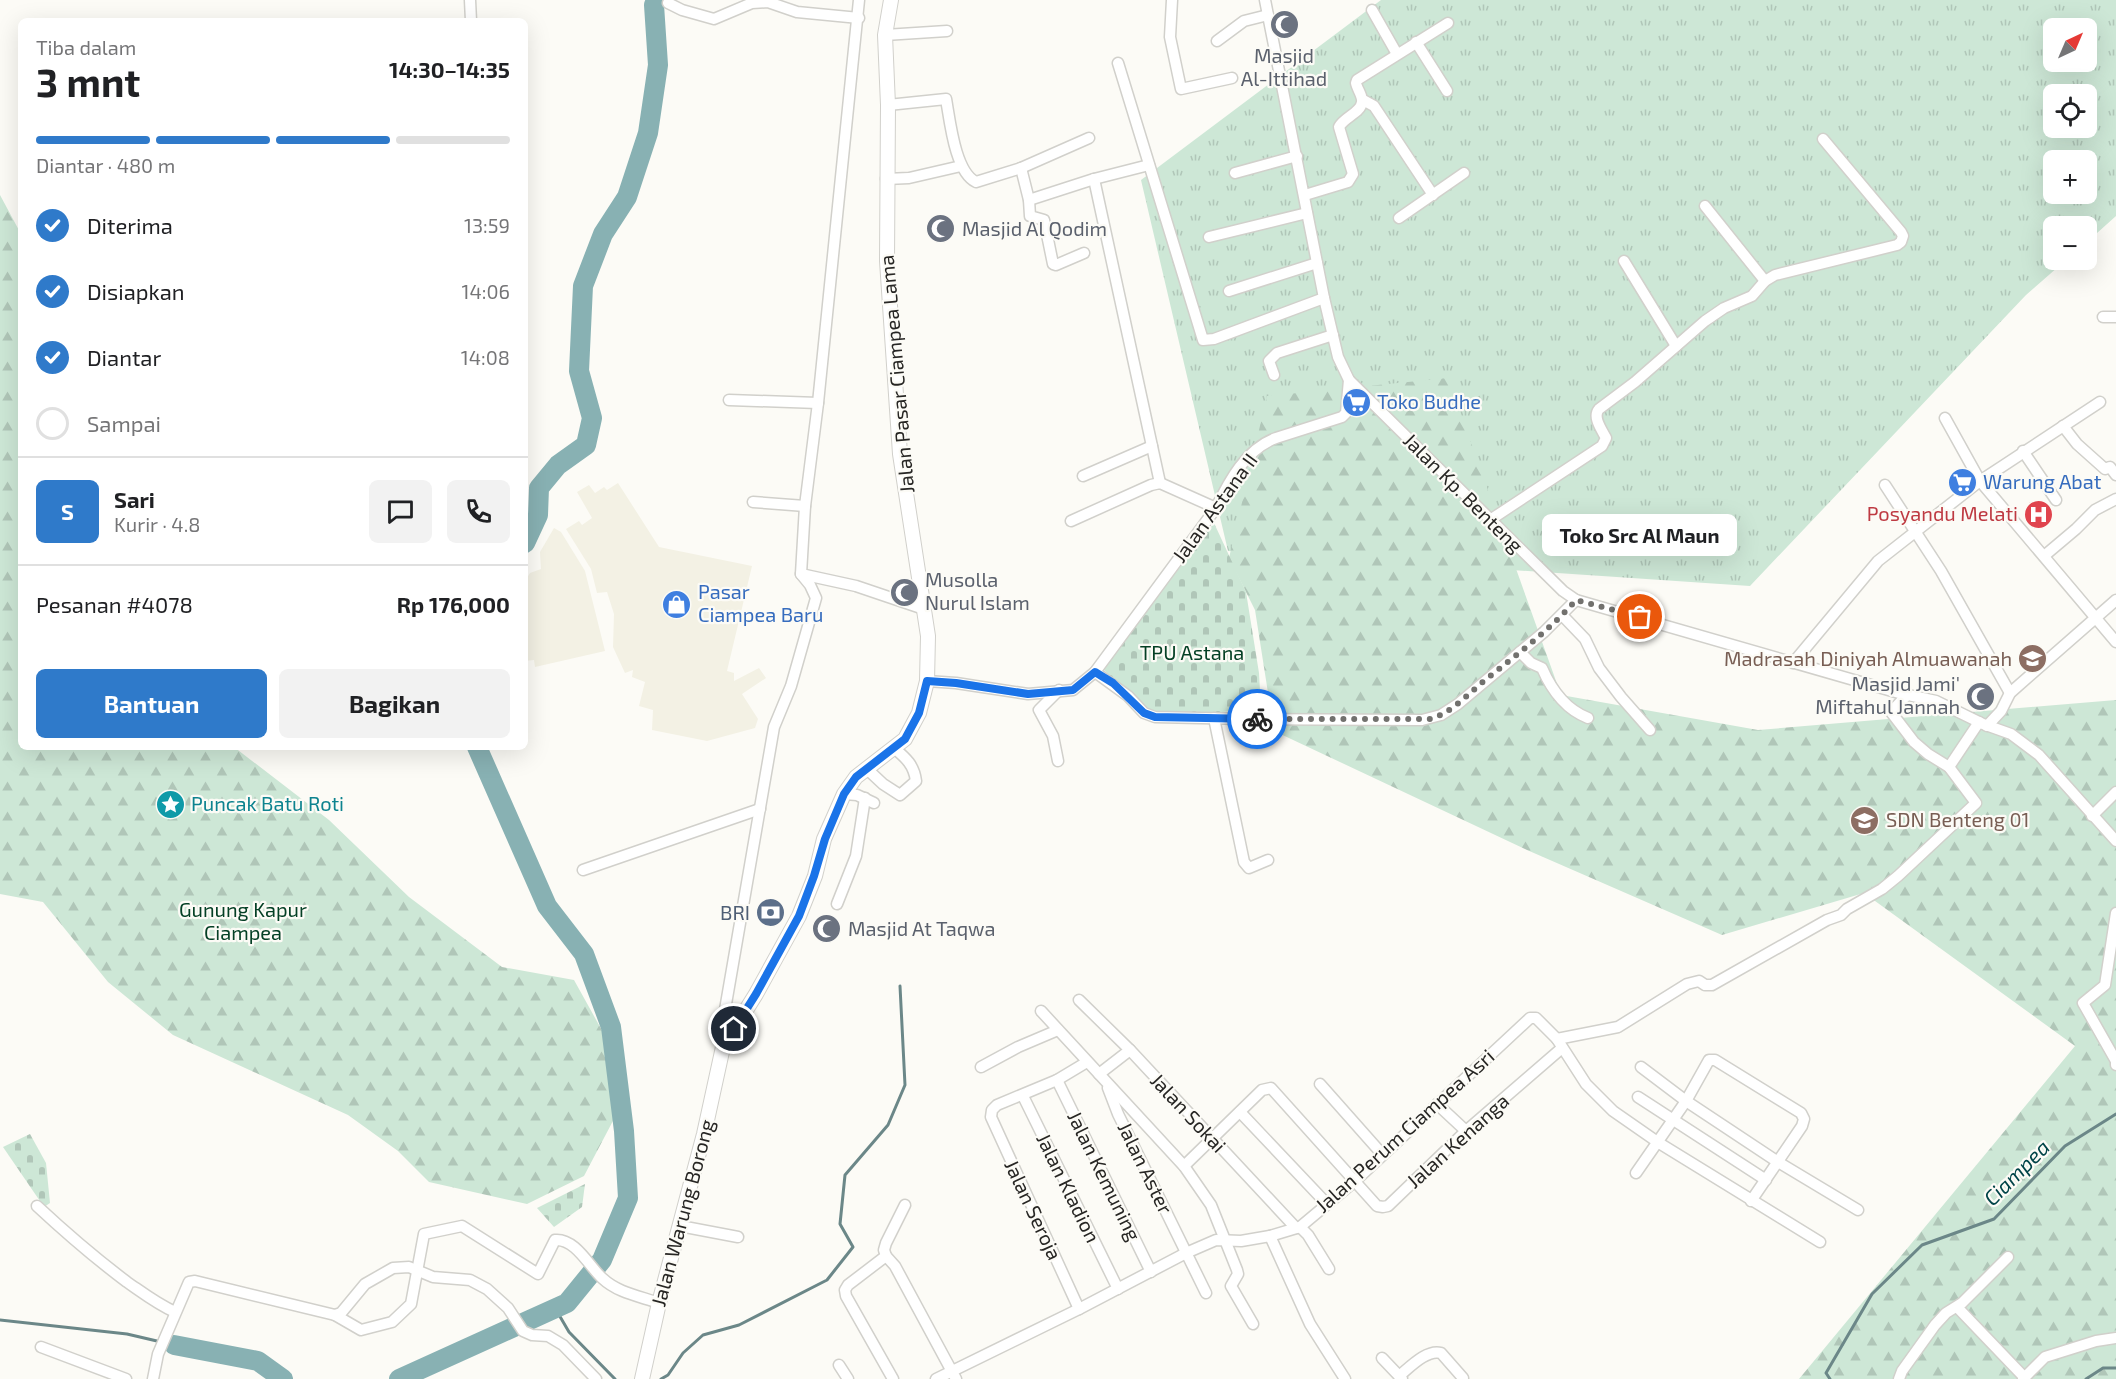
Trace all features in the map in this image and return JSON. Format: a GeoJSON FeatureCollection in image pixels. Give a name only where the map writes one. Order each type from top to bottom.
{"type":"FeatureCollection","features":[{"type":"Feature","properties":{"kind":"main road","name":"Jalan Pasar Ciampea Lama"},"geometry":{"type":"LineString","coordinates":[[723,1047],[756,994],[799,916],[825,839],[844,794],[856,777],[905,739],[923,699],[927,681],[929,658],[924,609],[900,454],[887,261],[888,105],[885,35],[891,0]]}},
{"type":"Feature","properties":{"kind":"main road","name":"Jalan Warung Borong"},"geometry":{"type":"LineString","coordinates":[[642,1379],[659,1303],[704,1134],[723,1047]]}},
{"type":"Feature","properties":{"kind":"street"},"geometry":{"type":"LineString","coordinates":[[470,0],[471,18]]}},
{"type":"Feature","properties":{"kind":"street"},"geometry":{"type":"LineString","coordinates":[[723,1047],[722,1027],[774,727],[792,686],[816,598],[810,585],[801,574],[805,506],[818,403],[859,18],[859,0]]}},
{"type":"Feature","properties":{"kind":"street"},"geometry":{"type":"LineString","coordinates":[[1172,0],[1170,37],[1181,89],[1232,78]]}},
{"type":"Feature","properties":{"kind":"street","name":"Jalan Kp. Benteng"},"geometry":{"type":"LineString","coordinates":[[1265,0],[1324,297],[1341,364],[1348,380],[1563,591],[1576,600],[1907,695],[1936,701],[1983,724],[2011,734],[2039,755],[2116,841]]}},
{"type":"Feature","properties":{"kind":"street"},"geometry":{"type":"LineString","coordinates":[[668,3],[682,10],[714,19],[733,9],[760,2],[768,2],[796,12],[859,18]]}},
{"type":"Feature","properties":{"kind":"street"},"geometry":{"type":"LineString","coordinates":[[1372,10],[1397,54]]}},
{"type":"Feature","properties":{"kind":"street"},"geometry":{"type":"LineString","coordinates":[[1217,40],[1244,21],[1268,15]]}},
{"type":"Feature","properties":{"kind":"street"},"geometry":{"type":"LineString","coordinates":[[1433,195],[1374,106],[1363,100],[1357,87],[1357,80],[1448,23]]}},
{"type":"Feature","properties":{"kind":"street"},"geometry":{"type":"LineString","coordinates":[[885,35],[947,31]]}},
{"type":"Feature","properties":{"kind":"street"},"geometry":{"type":"LineString","coordinates":[[1416,42],[1447,91]]}},
{"type":"Feature","properties":{"kind":"street"},"geometry":{"type":"LineString","coordinates":[[1118,63],[1203,340],[1214,339],[1324,297]]}},
{"type":"Feature","properties":{"kind":"street"},"geometry":{"type":"LineString","coordinates":[[888,105],[945,94],[950,126],[961,166],[969,179],[975,182],[1021,168],[1089,138]]}},
{"type":"Feature","properties":{"kind":"street"},"geometry":{"type":"LineString","coordinates":[[1305,195],[1348,182],[1351,179],[1353,174],[1339,126],[1359,108],[1363,100]]}},
{"type":"Feature","properties":{"kind":"street"},"geometry":{"type":"LineString","coordinates":[[1490,520],[1602,446],[1606,438],[1596,412],[1635,382],[1710,317],[1752,296],[1765,281],[1775,275],[1901,242],[1903,236],[1901,232],[1823,139]]}},
{"type":"Feature","properties":{"kind":"street"},"geometry":{"type":"LineString","coordinates":[[1235,173],[1297,156]]}},
{"type":"Feature","properties":{"kind":"street"},"geometry":{"type":"LineString","coordinates":[[1029,200],[1094,179],[1149,165]]}},
{"type":"Feature","properties":{"kind":"street"},"geometry":{"type":"LineString","coordinates":[[886,179],[909,178],[961,166]]}},
{"type":"Feature","properties":{"kind":"street"},"geometry":{"type":"LineString","coordinates":[[1021,168],[1029,200],[1030,216],[1044,220],[1053,264],[1084,253]]}},
{"type":"Feature","properties":{"kind":"street"},"geometry":{"type":"LineString","coordinates":[[1399,218],[1464,173]]}},
{"type":"Feature","properties":{"kind":"street"},"geometry":{"type":"LineString","coordinates":[[1094,179],[1160,483]]}},
{"type":"Feature","properties":{"kind":"street"},"geometry":{"type":"LineString","coordinates":[[1705,206],[1765,281]]}},
{"type":"Feature","properties":{"kind":"street"},"geometry":{"type":"LineString","coordinates":[[1209,237],[1307,213]]}},
{"type":"Feature","properties":{"kind":"street"},"geometry":{"type":"LineString","coordinates":[[1624,261],[1676,346]]}},
{"type":"Feature","properties":{"kind":"street"},"geometry":{"type":"LineString","coordinates":[[1229,291],[1317,263]]}},
{"type":"Feature","properties":{"kind":"street"},"geometry":{"type":"LineString","coordinates":[[2103,317],[2116,317]]}},
{"type":"Feature","properties":{"kind":"street"},"geometry":{"type":"LineString","coordinates":[[1274,375],[1269,361],[1277,353],[1333,335]]}},
{"type":"Feature","properties":{"kind":"street","name":"Jalan Astana II"},"geometry":{"type":"LineString","coordinates":[[1059,690],[1073,690],[1095,672],[1216,508],[1229,481],[1255,450],[1266,442],[1342,417],[1346,413],[1348,380]]}},
{"type":"Feature","properties":{"kind":"street"},"geometry":{"type":"LineString","coordinates":[[729,400],[818,403]]}},
{"type":"Feature","properties":{"kind":"street"},"geometry":{"type":"LineString","coordinates":[[1793,663],[1878,561],[1980,481],[2100,402]]}},
{"type":"Feature","properties":{"kind":"street"},"geometry":{"type":"LineString","coordinates":[[1945,418],[1980,481],[2116,642]]}},
{"type":"Feature","properties":{"kind":"street"},"geometry":{"type":"LineString","coordinates":[[2062,426],[2105,469],[2109,467],[2116,475]]}},
{"type":"Feature","properties":{"kind":"street"},"geometry":{"type":"LineString","coordinates":[[1083,476],[1152,446]]}},
{"type":"Feature","properties":{"kind":"street"},"geometry":{"type":"LineString","coordinates":[[2023,451],[2056,500]]}},
{"type":"Feature","properties":{"kind":"street"},"geometry":{"type":"LineString","coordinates":[[1071,521],[1160,483],[1216,508]]}},
{"type":"Feature","properties":{"kind":"street"},"geometry":{"type":"LineString","coordinates":[[1885,485],[1941,571],[2010,693]]}},
{"type":"Feature","properties":{"kind":"street"},"geometry":{"type":"LineString","coordinates":[[2044,555],[2095,510],[2116,499]]}},
{"type":"Feature","properties":{"kind":"street"},"geometry":{"type":"LineString","coordinates":[[753,502],[805,506]]}},
{"type":"Feature","properties":{"kind":"street"},"geometry":{"type":"LineString","coordinates":[[801,574],[865,588],[924,609]]}},
{"type":"Feature","properties":{"kind":"street"},"geometry":{"type":"LineString","coordinates":[[1095,672],[1121,689],[1144,713],[1155,717],[1422,720],[1441,715],[1458,704],[1562,615],[1576,600]]}},
{"type":"Feature","properties":{"kind":"street"},"geometry":{"type":"LineString","coordinates":[[1949,767],[1983,724],[2001,711],[2010,693],[2116,600]]}},
{"type":"Feature","properties":{"kind":"street"},"geometry":{"type":"LineString","coordinates":[[1562,615],[1585,639],[1605,676],[1650,730]]}},
{"type":"Feature","properties":{"kind":"street"},"geometry":{"type":"LineString","coordinates":[[1520,652],[1531,663],[1542,668],[1546,680],[1562,700],[1578,714],[1588,718]]}},
{"type":"Feature","properties":{"kind":"street"},"geometry":{"type":"LineString","coordinates":[[927,681],[1028,694],[1059,690]]}},
{"type":"Feature","properties":{"kind":"street"},"geometry":{"type":"LineString","coordinates":[[1058,761],[1053,736],[1039,710],[1059,690]]}},
{"type":"Feature","properties":{"kind":"street"},"geometry":{"type":"LineString","coordinates":[[1560,1044],[1618,1027],[1687,984],[1699,981],[1705,985],[1712,985],[1827,920],[1841,915],[1862,899],[1882,889],[1912,865],[1976,803],[1949,767],[1914,742],[1891,712],[1907,695]]}},
{"type":"Feature","properties":{"kind":"street"},"geometry":{"type":"LineString","coordinates":[[1214,718],[1244,862],[1249,868],[1268,860]]}},
{"type":"Feature","properties":{"kind":"street"},"geometry":{"type":"LineString","coordinates":[[867,769],[882,784],[900,795],[916,781],[909,761],[894,748]]}},
{"type":"Feature","properties":{"kind":"street"},"geometry":{"type":"LineString","coordinates":[[2092,816],[2116,792]]}},
{"type":"Feature","properties":{"kind":"street"},"geometry":{"type":"LineString","coordinates":[[837,904],[856,856],[870,800],[844,794]]}},
{"type":"Feature","properties":{"kind":"street"},"geometry":{"type":"LineString","coordinates":[[583,870],[760,809]]}},
{"type":"Feature","properties":{"kind":"street"},"geometry":{"type":"LineString","coordinates":[[2116,913],[2105,985],[2083,1004],[2116,1065]]}},
{"type":"Feature","properties":{"kind":"street","name":"Jalan Sokai"},"geometry":{"type":"LineString","coordinates":[[1079,1000],[1308,1235],[1329,1269]]}},
{"type":"Feature","properties":{"kind":"street"},"geometry":{"type":"LineString","coordinates":[[1041,1011],[1184,1166],[1211,1205],[1238,1272],[1231,1285],[1253,1324]]}},
{"type":"Feature","properties":{"kind":"street","name":"Jalan Perum Ciampea Asri"},"geometry":{"type":"LineString","coordinates":[[936,1379],[954,1375],[1078,1309],[1116,1284],[1151,1272],[1216,1240],[1242,1241],[1270,1236],[1298,1227],[1354,1181],[1530,1018],[1536,1018],[1560,1044],[1587,1084],[1613,1111],[1659,1143],[1820,1242]]}},
{"type":"Feature","properties":{"kind":"street"},"geometry":{"type":"LineString","coordinates":[[981,1067],[1018,1047],[1058,1030]]}},
{"type":"Feature","properties":{"kind":"street","name":"Jalan Kenanga"},"geometry":{"type":"LineString","coordinates":[[1240,1112],[1262,1090],[1271,1088],[1377,1206],[1383,1208],[1388,1206],[1560,1044]]}},
{"type":"Feature","properties":{"kind":"street"},"geometry":{"type":"LineString","coordinates":[[1103,1078],[1130,1050]]}},
{"type":"Feature","properties":{"kind":"street"},"geometry":{"type":"LineString","coordinates":[[1636,1173],[1659,1143],[1712,1059],[1800,1113],[1804,1119],[1802,1126],[1751,1201]]}},
{"type":"Feature","properties":{"kind":"street"},"geometry":{"type":"LineString","coordinates":[[1023,1096],[1058,1080],[1087,1062]]}},
{"type":"Feature","properties":{"kind":"street"},"geometry":{"type":"LineString","coordinates":[[1641,1067],[1686,1101],[1778,1162],[1858,1210]]}},
{"type":"Feature","properties":{"kind":"street","name":"Jalan Aster"},"geometry":{"type":"LineString","coordinates":[[1103,1078],[1118,1114],[1206,1293]]}},
{"type":"Feature","properties":{"kind":"street","name":"Jalan Kemuning"},"geometry":{"type":"LineString","coordinates":[[1058,1080],[1151,1272]]}},
{"type":"Feature","properties":{"kind":"street"},"geometry":{"type":"LineString","coordinates":[[1320,1084],[1382,1154]]}},
{"type":"Feature","properties":{"kind":"street","name":"Jalan Seroja"},"geometry":{"type":"LineString","coordinates":[[1023,1096],[997,1105],[992,1110],[991,1117],[1078,1309]]}},
{"type":"Feature","properties":{"kind":"street","name":"Jalan Kladion"},"geometry":{"type":"LineString","coordinates":[[1023,1096],[1116,1284]]}},
{"type":"Feature","properties":{"kind":"street"},"geometry":{"type":"LineString","coordinates":[[1638,1097],[1766,1180]]}},
{"type":"Feature","properties":{"kind":"street"},"geometry":{"type":"LineString","coordinates":[[1437,1104],[1466,1131]]}},
{"type":"Feature","properties":{"kind":"street"},"geometry":{"type":"LineString","coordinates":[[1184,1166],[1240,1112],[1327,1204]]}},
{"type":"Feature","properties":{"kind":"street"},"geometry":{"type":"LineString","coordinates":[[905,1205],[884,1250],[954,1375]]}},
{"type":"Feature","properties":{"kind":"street"},"geometry":{"type":"LineString","coordinates":[[37,1206],[75,1242],[104,1265],[158,1305],[175,1312]]}},
{"type":"Feature","properties":{"kind":"street"},"geometry":{"type":"LineString","coordinates":[[153,1379],[160,1349],[189,1282],[195,1281],[335,1315],[361,1330],[392,1322],[411,1304],[424,1234],[462,1226],[538,1274],[555,1240],[567,1241],[602,1278],[620,1291],[659,1303]]}},
{"type":"Feature","properties":{"kind":"street"},"geometry":{"type":"LineString","coordinates":[[680,1226],[738,1237]]}},
{"type":"Feature","properties":{"kind":"street"},"geometry":{"type":"LineString","coordinates":[[1270,1236],[1310,1324],[1344,1379]]}},
{"type":"Feature","properties":{"kind":"street"},"geometry":{"type":"LineString","coordinates":[[886,1256],[848,1285],[845,1290],[846,1296],[893,1379]]}},
{"type":"Feature","properties":{"kind":"street"},"geometry":{"type":"LineString","coordinates":[[1899,1379],[1902,1371],[1935,1325],[1946,1313],[1957,1307],[2008,1257]]}},
{"type":"Feature","properties":{"kind":"street"},"geometry":{"type":"LineString","coordinates":[[335,1315],[341,1313],[365,1284],[401,1266],[433,1277],[462,1278],[477,1283],[508,1308],[522,1331],[532,1335],[548,1336],[563,1344],[596,1379]]}},
{"type":"Feature","properties":{"kind":"street"},"geometry":{"type":"LineString","coordinates":[[1957,1307],[2023,1378],[2045,1357],[2096,1341],[2116,1338]]}},
{"type":"Feature","properties":{"kind":"street"},"geometry":{"type":"LineString","coordinates":[[41,1347],[126,1379]]}},
{"type":"Feature","properties":{"kind":"street"},"geometry":{"type":"LineString","coordinates":[[1382,1358],[1400,1377],[1425,1356],[1437,1352],[1441,1353],[1463,1378]]}},
{"type":"Feature","properties":{"kind":"street"},"geometry":{"type":"LineString","coordinates":[[839,1365],[848,1379]]}},
{"type":"Feature","properties":{"kind":"shaded area","name":"Pasar Ciampea Baru"},"geometry":{"type":"Polygon","coordinates":[[[618,483],[659,547],[752,566],[727,671],[734,673],[734,681],[759,668],[766,678],[742,694],[758,719],[755,728],[707,741],[652,730],[653,710],[639,706],[645,682],[632,677],[633,670],[625,673],[613,647],[614,614],[607,592],[597,593],[591,569],[566,529],[579,521],[582,525],[592,518],[577,492],[589,485],[595,493],[604,487],[607,490],[618,483]]]}},
{"type":"Feature","properties":{"kind":"shaded area"},"geometry":{"type":"Polygon","coordinates":[[[554,528],[561,532],[585,571],[605,651],[535,667],[534,660],[528,661],[528,576],[530,573],[541,569],[540,552],[554,528]]]}},
{"type":"Feature","properties":{"kind":"green space"},"geometry":{"type":"Polygon","coordinates":[[[1381,0],[2116,0],[2116,216],[2097,233],[2097,216],[2043,216],[2043,270],[2055,270],[2026,295],[1750,586],[1228,551],[1141,180],[1381,0]]]}},
{"type":"Feature","properties":{"kind":"green space","name":"Gunung Kapur Ciampea"},"geometry":{"type":"Polygon","coordinates":[[[0,195],[18,228],[18,750],[238,750],[329,820],[409,897],[502,967],[574,980],[614,1052],[615,1117],[584,1176],[527,1204],[429,1182],[398,1151],[348,1115],[173,1035],[108,982],[43,902],[0,894],[0,195]]]}},
{"type":"Feature","properties":{"kind":"green space"},"geometry":{"type":"Polygon","coordinates":[[[1448,378],[1561,695],[1758,730],[2116,700],[2116,1379],[1799,1379],[2075,1046],[1864,893],[1722,935],[1527,850],[1274,731],[1255,610],[1229,558],[1267,396],[1448,378]]]}},
{"type":"Feature","properties":{"kind":"green space","name":"TPU Astana"},"geometry":{"type":"Polygon","coordinates":[[[1214,523],[1246,592],[1259,673],[1261,708],[1190,715],[1163,714],[1146,708],[1103,669],[1214,523]]]}},
{"type":"Feature","properties":{"kind":"green space"},"geometry":{"type":"Polygon","coordinates":[[[30,1134],[46,1163],[50,1203],[44,1207],[3,1147],[30,1134]]]}},
{"type":"Feature","properties":{"kind":"green space"},"geometry":{"type":"Polygon","coordinates":[[[585,1184],[582,1207],[554,1227],[537,1208],[585,1184]]]}},
{"type":"Feature","properties":{"kind":"waterway"},"geometry":{"type":"LineString","coordinates":[[528,537],[538,515],[539,488],[558,465],[586,445],[592,418],[579,371],[583,286],[603,234],[627,197],[648,133],[658,65],[654,5],[656,0]]}},
{"type":"Feature","properties":{"kind":"waterway"},"geometry":{"type":"LineString","coordinates":[[399,1379],[567,1303],[602,1260],[628,1198],[624,1131],[611,1027],[584,954],[547,906],[478,750]]}},
{"type":"Feature","properties":{"kind":"waterway"},"geometry":{"type":"LineString","coordinates":[[661,1379],[668,1375],[683,1353],[703,1335],[739,1325],[827,1280],[853,1247],[840,1224],[845,1175],[888,1125],[905,1085],[900,986]]}},
{"type":"Feature","properties":{"kind":"waterway","name":"Ciampea"},"geometry":{"type":"LineString","coordinates":[[1830,1379],[1826,1373],[1872,1294],[1922,1245],[1994,1219],[2065,1146],[2116,1114]]}},
{"type":"Feature","properties":{"kind":"waterway"},"geometry":{"type":"LineString","coordinates":[[555,1308],[569,1332],[615,1379]]}},
{"type":"Feature","properties":{"kind":"waterway"},"geometry":{"type":"LineString","coordinates":[[0,1320],[127,1334],[174,1345]]}},
{"type":"Feature","properties":{"kind":"waterway"},"geometry":{"type":"LineString","coordinates":[[174,1345],[258,1361],[283,1379]]}},
{"type":"Feature","properties":{"kind":"waterway"},"geometry":{"type":"LineString","coordinates":[[2086,1379],[2103,1368],[2116,1368]]}},
{"type":"Feature","properties":{"kind":"way so far"},"geometry":{"type":"LineString","coordinates":[[1257,719],[1431,719],[1458,704],[1544,632],[1576,600],[1640,617]]}},
{"type":"Feature","properties":{"kind":"place","name":"Masjid Al-Ittihad"},"geometry":{"type":"Point","coordinates":[1284,25]}},
{"type":"Feature","properties":{"kind":"place","name":"Masjid Al Qodim"},"geometry":{"type":"Point","coordinates":[941,229]}},
{"type":"Feature","properties":{"kind":"place","name":"Toko Budhe"},"geometry":{"type":"Point","coordinates":[1356,402]}},
{"type":"Feature","properties":{"kind":"place","name":"Warung Abat"},"geometry":{"type":"Point","coordinates":[1962,482]}},
{"type":"Feature","properties":{"kind":"place","name":"Posyandu Melati"},"geometry":{"type":"Point","coordinates":[2039,514]}},
{"type":"Feature","properties":{"kind":"place","name":"Musolla Nurul Islam"},"geometry":{"type":"Point","coordinates":[904,592]}},
{"type":"Feature","properties":{"kind":"place","name":"Pasar Ciampea Baru"},"geometry":{"type":"Point","coordinates":[677,604]}},
{"type":"Feature","properties":{"kind":"place","name":"Toko Src Al Maun"},"geometry":{"type":"Point","coordinates":[1640,617]}},
{"type":"Feature","properties":{"kind":"place","name":"Madrasah Diniyah Almuawanah"},"geometry":{"type":"Point","coordinates":[2033,659]}},
{"type":"Feature","properties":{"kind":"place","name":"Masjid Jami' Miftahul Jannah"},"geometry":{"type":"Point","coordinates":[1981,696]}},
{"type":"Feature","properties":{"kind":"place","name":"Puncak Batu Roti"},"geometry":{"type":"Point","coordinates":[170,804]}},
{"type":"Feature","properties":{"kind":"place","name":"SDN Benteng 01"},"geometry":{"type":"Point","coordinates":[1865,820]}},
{"type":"Feature","properties":{"kind":"place","name":"BRI"},"geometry":{"type":"Point","coordinates":[771,913]}},
{"type":"Feature","properties":{"kind":"place","name":"Masjid At Taqwa"},"geometry":{"type":"Point","coordinates":[827,929]}},
{"type":"Feature","properties":{"kind":"route"},"geometry":{"type":"LineString","coordinates":[[734,1029],[799,916],[825,839],[844,794],[856,777],[905,739],[919,713],[927,681],[1028,694],[1073,690],[1095,672],[1113,683],[1144,713],[1155,717],[1257,719]]}}]}
